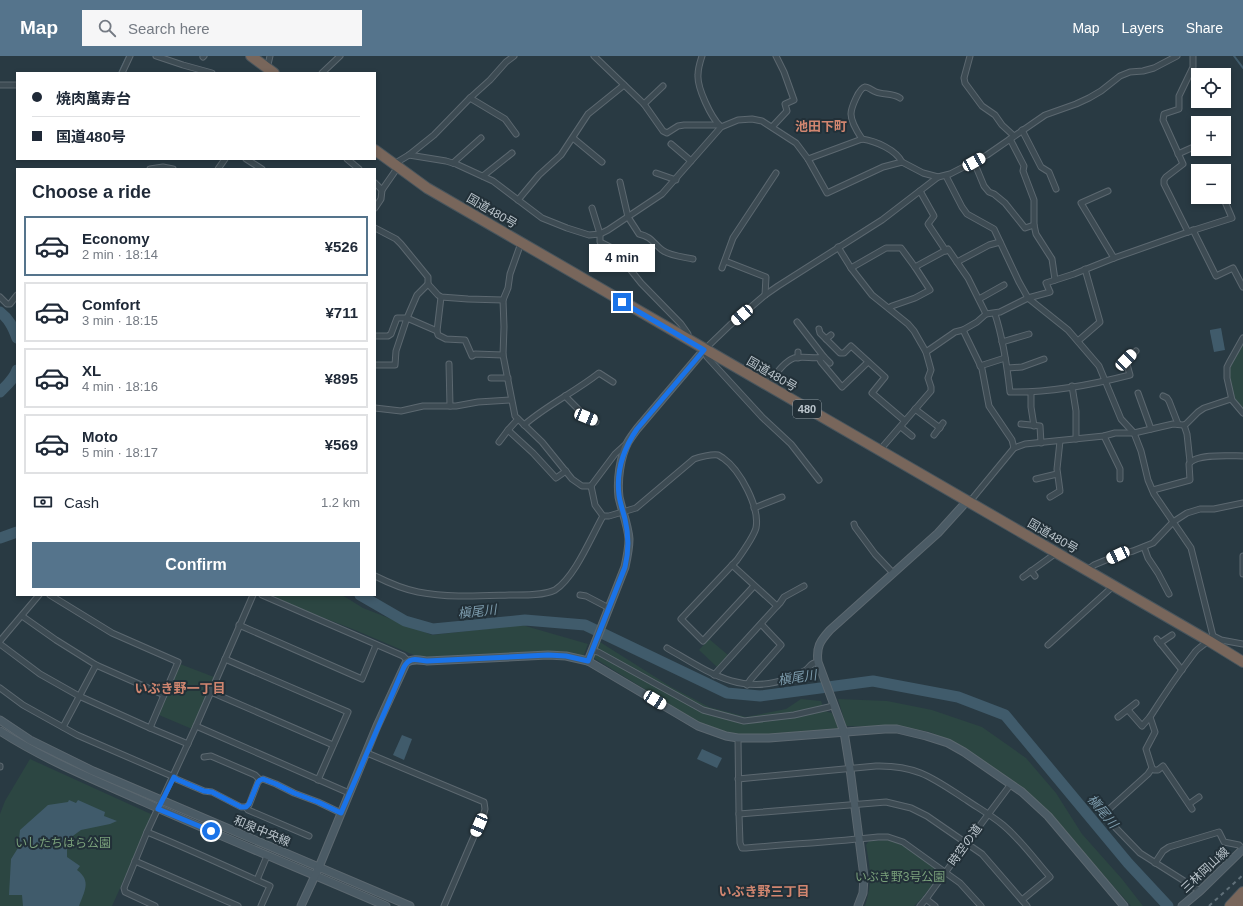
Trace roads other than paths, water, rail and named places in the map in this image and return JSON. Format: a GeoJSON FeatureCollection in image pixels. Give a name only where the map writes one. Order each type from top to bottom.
{"type":"FeatureCollection","features":[{"type":"Feature","properties":{"kind":"highway"},"geometry":{"type":"LineString","coordinates":[[251,56],[269,71]]}},
{"type":"Feature","properties":{"kind":"highway","name":"国道480号"},"geometry":{"type":"LineString","coordinates":[[376,151],[427,188],[521,244],[1113,586],[1211,639],[1243,662]]}},
{"type":"Feature","properties":{"kind":"highway"},"geometry":{"type":"LineString","coordinates":[[1230,906],[1243,892]]}},
{"type":"Feature","properties":{"kind":"street"},"geometry":{"type":"LineString","coordinates":[[122,72],[130,56]]}},
{"type":"Feature","properties":{"kind":"street"},"geometry":{"type":"LineString","coordinates":[[156,56],[172,59],[209,72]]}},
{"type":"Feature","properties":{"kind":"street"},"geometry":{"type":"LineString","coordinates":[[269,71],[270,56]]}},
{"type":"Feature","properties":{"kind":"street"},"geometry":{"type":"LineString","coordinates":[[323,72],[340,56]]}},
{"type":"Feature","properties":{"kind":"street"},"geometry":{"type":"LineString","coordinates":[[376,206],[381,199],[382,190],[396,166],[434,135],[490,80],[506,62],[514,56]]}},
{"type":"Feature","properties":{"kind":"street"},"geometry":{"type":"LineString","coordinates":[[594,56],[644,104],[663,131],[668,133],[678,126],[684,125],[720,126],[738,120],[752,119],[762,121],[796,143],[808,159],[827,193],[883,167],[902,162]]}},
{"type":"Feature","properties":{"kind":"street"},"geometry":{"type":"LineString","coordinates":[[702,56],[698,83],[703,98],[720,126]]}},
{"type":"Feature","properties":{"kind":"street"},"geometry":{"type":"LineString","coordinates":[[772,127],[787,111],[785,104],[794,100],[784,72],[776,56]]}},
{"type":"Feature","properties":{"kind":"street"},"geometry":{"type":"LineString","coordinates":[[970,56],[964,78],[965,83],[982,106],[995,115],[1012,138],[1024,166],[1023,171],[1034,196],[1034,225],[1036,234],[1052,259],[1055,280]]}},
{"type":"Feature","properties":{"kind":"street"},"geometry":{"type":"LineString","coordinates":[[808,159],[862,139],[887,148],[900,158],[902,162],[923,173],[938,177],[946,176],[974,162],[1045,115],[1088,98],[1101,91],[1120,76],[1130,72],[1154,68],[1177,56]]}},
{"type":"Feature","properties":{"kind":"street"},"geometry":{"type":"LineString","coordinates":[[1193,56],[1193,67],[1179,96],[1179,109],[1164,114],[1164,120],[1183,164],[1166,177],[1164,184],[1216,276],[1233,268],[1243,287]]}},
{"type":"Feature","properties":{"kind":"street"},"geometry":{"type":"LineString","coordinates":[[0,85],[16,85]]}},
{"type":"Feature","properties":{"kind":"street"},"geometry":{"type":"LineString","coordinates":[[518,200],[539,175],[561,155],[581,127],[588,114],[624,85]]}},
{"type":"Feature","properties":{"kind":"street"},"geometry":{"type":"LineString","coordinates":[[644,104],[663,86]]}},
{"type":"Feature","properties":{"kind":"street"},"geometry":{"type":"LineString","coordinates":[[862,139],[858,133],[851,113],[858,92],[866,87],[878,93],[895,95],[900,98]]}},
{"type":"Feature","properties":{"kind":"street"},"geometry":{"type":"LineString","coordinates":[[470,98],[506,119],[516,134]]}},
{"type":"Feature","properties":{"kind":"street"},"geometry":{"type":"LineString","coordinates":[[409,155],[453,163],[493,181],[542,218],[589,235],[600,234],[662,194],[676,180],[720,126]]}},
{"type":"Feature","properties":{"kind":"street"},"geometry":{"type":"LineString","coordinates":[[1022,130],[1041,167],[1049,172],[1056,189]]}},
{"type":"Feature","properties":{"kind":"street"},"geometry":{"type":"LineString","coordinates":[[453,163],[481,138]]}},
{"type":"Feature","properties":{"kind":"street"},"geometry":{"type":"LineString","coordinates":[[573,138],[602,162]]}},
{"type":"Feature","properties":{"kind":"street"},"geometry":{"type":"LineString","coordinates":[[671,144],[691,161]]}},
{"type":"Feature","properties":{"kind":"street"},"geometry":{"type":"LineString","coordinates":[[1178,154],[1191,148]]}},
{"type":"Feature","properties":{"kind":"street"},"geometry":{"type":"LineString","coordinates":[[483,176],[512,153]]}},
{"type":"Feature","properties":{"kind":"street"},"geometry":{"type":"LineString","coordinates":[[248,160],[260,168]]}},
{"type":"Feature","properties":{"kind":"street"},"geometry":{"type":"LineString","coordinates":[[349,160],[358,168]]}},
{"type":"Feature","properties":{"kind":"street"},"geometry":{"type":"LineString","coordinates":[[974,162],[984,186],[989,192],[1005,203],[1025,228],[1034,225]]}},
{"type":"Feature","properties":{"kind":"street"},"geometry":{"type":"LineString","coordinates":[[156,168],[168,168]]}},
{"type":"Feature","properties":{"kind":"street"},"geometry":{"type":"LineString","coordinates":[[656,173],[676,180]]}},
{"type":"Feature","properties":{"kind":"street"},"geometry":{"type":"LineString","coordinates":[[722,268],[733,238],[776,173]]}},
{"type":"Feature","properties":{"kind":"street"},"geometry":{"type":"LineString","coordinates":[[946,176],[962,207],[972,217],[994,229],[1028,298],[1068,330],[1099,366],[1121,419],[1134,433],[1141,451],[1148,480],[1153,490],[1191,548],[1211,639]]}},
{"type":"Feature","properties":{"kind":"street"},"geometry":{"type":"LineString","coordinates":[[590,486],[615,454],[628,442],[637,429],[704,350],[765,295],[882,220],[938,177]]}},
{"type":"Feature","properties":{"kind":"street"},"geometry":{"type":"LineString","coordinates":[[620,182],[628,217],[639,234],[647,235],[662,250],[693,259]]}},
{"type":"Feature","properties":{"kind":"street"},"geometry":{"type":"LineString","coordinates":[[376,184],[382,190]]}},
{"type":"Feature","properties":{"kind":"street"},"geometry":{"type":"LineString","coordinates":[[920,191],[934,216],[928,224],[946,251]]}},
{"type":"Feature","properties":{"kind":"street"},"geometry":{"type":"LineString","coordinates":[[1108,191],[1082,203],[1114,258]]}},
{"type":"Feature","properties":{"kind":"street"},"geometry":{"type":"LineString","coordinates":[[926,352],[955,332],[963,330],[977,322],[986,314],[995,314],[1028,298],[1050,292],[1046,283],[1191,231],[1232,218],[1226,204]]}},
{"type":"Feature","properties":{"kind":"street"},"geometry":{"type":"LineString","coordinates":[[592,208],[600,234],[600,242],[610,247],[618,254],[641,283],[681,324],[688,334],[688,340]]}},
{"type":"Feature","properties":{"kind":"street"},"geometry":{"type":"LineString","coordinates":[[376,229],[396,239],[401,244],[428,277],[428,284],[438,296],[503,300]]}},
{"type":"Feature","properties":{"kind":"street"},"geometry":{"type":"LineString","coordinates":[[957,262],[989,245],[1000,242]]}},
{"type":"Feature","properties":{"kind":"street"},"geometry":{"type":"LineString","coordinates":[[521,244],[510,274],[508,288],[503,300],[503,355],[515,416],[542,442],[572,479],[582,486],[590,486]]}},
{"type":"Feature","properties":{"kind":"street"},"geometry":{"type":"LineString","coordinates":[[838,247],[851,268],[872,295],[914,331],[926,352],[931,370],[928,378],[931,391],[879,451]]}},
{"type":"Feature","properties":{"kind":"street"},"geometry":{"type":"LineString","coordinates":[[851,268],[886,248],[901,248],[916,267],[930,290],[915,298],[889,308]]}},
{"type":"Feature","properties":{"kind":"street"},"geometry":{"type":"LineString","coordinates":[[916,267],[948,249],[968,278],[986,314]]}},
{"type":"Feature","properties":{"kind":"street"},"geometry":{"type":"LineString","coordinates":[[725,262],[766,277],[765,295]]}},
{"type":"Feature","properties":{"kind":"street"},"geometry":{"type":"LineString","coordinates":[[1078,341],[1100,322],[1085,269]]}},
{"type":"Feature","properties":{"kind":"street"},"geometry":{"type":"LineString","coordinates":[[376,365],[395,365],[396,351],[407,318],[417,296],[428,284]]}},
{"type":"Feature","properties":{"kind":"street"},"geometry":{"type":"LineString","coordinates":[[979,299],[1004,285]]}},
{"type":"Feature","properties":{"kind":"street"},"geometry":{"type":"LineString","coordinates":[[0,297],[7,304],[10,304],[16,297]]}},
{"type":"Feature","properties":{"kind":"street"},"geometry":{"type":"LineString","coordinates":[[441,297],[437,331],[438,335],[446,339],[465,340],[472,356],[474,354],[503,355]]}},
{"type":"Feature","properties":{"kind":"street"},"geometry":{"type":"LineString","coordinates":[[995,314],[1008,368],[1010,392],[1051,390],[1105,381],[1130,375],[1126,360],[1136,351]]}},
{"type":"Feature","properties":{"kind":"street"},"geometry":{"type":"LineString","coordinates":[[389,335],[392,334],[398,318],[407,318],[437,331]]}},
{"type":"Feature","properties":{"kind":"street"},"geometry":{"type":"LineString","coordinates":[[797,322],[808,331],[822,358],[821,362],[842,387],[868,362]]}},
{"type":"Feature","properties":{"kind":"street"},"geometry":{"type":"LineString","coordinates":[[819,329],[820,333],[840,353],[844,353],[854,345],[868,362],[885,377],[872,393],[905,421]]}},
{"type":"Feature","properties":{"kind":"street"},"geometry":{"type":"LineString","coordinates":[[963,330],[980,366],[989,406],[1012,440],[1014,448]]}},
{"type":"Feature","properties":{"kind":"street"},"geometry":{"type":"LineString","coordinates":[[1002,342],[1029,334]]}},
{"type":"Feature","properties":{"kind":"street"},"geometry":{"type":"LineString","coordinates":[[376,336],[389,335],[400,340]]}},
{"type":"Feature","properties":{"kind":"street"},"geometry":{"type":"LineString","coordinates":[[826,339],[831,335]]}},
{"type":"Feature","properties":{"kind":"street"},"geometry":{"type":"LineString","coordinates":[[1243,338],[1235,350],[1227,368],[1227,378],[1231,399],[1243,413]]}},
{"type":"Feature","properties":{"kind":"street"},"geometry":{"type":"LineString","coordinates":[[704,350],[707,357],[762,417],[791,444],[819,480]]}},
{"type":"Feature","properties":{"kind":"street"},"geometry":{"type":"LineString","coordinates":[[798,352],[798,358]]}},
{"type":"Feature","properties":{"kind":"street"},"geometry":{"type":"LineString","coordinates":[[767,386],[788,362],[798,358],[822,358],[830,363]]}},
{"type":"Feature","properties":{"kind":"street"},"geometry":{"type":"LineString","coordinates":[[980,366],[1005,358]]}},
{"type":"Feature","properties":{"kind":"street"},"geometry":{"type":"LineString","coordinates":[[1008,368],[1022,367],[1044,359]]}},
{"type":"Feature","properties":{"kind":"street"},"geometry":{"type":"LineString","coordinates":[[449,364],[450,406]]}},
{"type":"Feature","properties":{"kind":"street"},"geometry":{"type":"LineString","coordinates":[[524,425],[535,415],[591,380],[599,373],[613,382]]}},
{"type":"Feature","properties":{"kind":"street"},"geometry":{"type":"LineString","coordinates":[[491,378],[508,378]]}},
{"type":"Feature","properties":{"kind":"street"},"geometry":{"type":"LineString","coordinates":[[1072,386],[1076,411],[1076,439]]}},
{"type":"Feature","properties":{"kind":"street"},"geometry":{"type":"LineString","coordinates":[[1031,392],[1031,407],[1034,426]]}},
{"type":"Feature","properties":{"kind":"street"},"geometry":{"type":"LineString","coordinates":[[1138,393],[1151,429]]}},
{"type":"Feature","properties":{"kind":"street"},"geometry":{"type":"LineString","coordinates":[[565,396],[586,417],[596,422]]}},
{"type":"Feature","properties":{"kind":"street"},"geometry":{"type":"LineString","coordinates":[[1153,490],[1190,480],[1187,434],[1169,401],[1163,396]]}},
{"type":"Feature","properties":{"kind":"street"},"geometry":{"type":"LineString","coordinates":[[858,906],[863,894],[864,884],[850,769],[844,732],[819,664],[817,653],[819,644],[823,637],[938,533],[967,502],[972,499],[1014,448],[1025,444],[1104,436],[1115,433],[1134,433],[1172,424],[1186,424],[1204,408],[1231,399]]}},
{"type":"Feature","properties":{"kind":"street"},"geometry":{"type":"LineString","coordinates":[[376,408],[401,411],[423,406],[450,406],[511,400]]}},
{"type":"Feature","properties":{"kind":"street"},"geometry":{"type":"LineString","coordinates":[[915,409],[941,426],[934,435]]}},
{"type":"Feature","properties":{"kind":"street"},"geometry":{"type":"LineString","coordinates":[[499,442],[518,419]]}},
{"type":"Feature","properties":{"kind":"street"},"geometry":{"type":"LineString","coordinates":[[1021,424],[1040,426],[1041,443]]}},
{"type":"Feature","properties":{"kind":"street"},"geometry":{"type":"LineString","coordinates":[[901,427],[912,436]]}},
{"type":"Feature","properties":{"kind":"street"},"geometry":{"type":"LineString","coordinates":[[508,430],[533,453],[556,478],[566,471]]}},
{"type":"Feature","properties":{"kind":"street"},"geometry":{"type":"LineString","coordinates":[[1104,436],[1120,469],[1120,479]]}},
{"type":"Feature","properties":{"kind":"street"},"geometry":{"type":"LineString","coordinates":[[1050,497],[1060,491],[1060,483],[1057,474],[1060,441]]}},
{"type":"Feature","properties":{"kind":"street"},"geometry":{"type":"LineString","coordinates":[[588,661],[625,567],[629,540],[619,496],[619,475],[628,442]]}},
{"type":"Feature","properties":{"kind":"street"},"geometry":{"type":"LineString","coordinates":[[603,516],[609,516],[636,508],[694,459],[718,455],[729,463],[739,474],[753,502],[756,518],[756,529],[742,553],[681,619],[703,641],[754,586]]}},
{"type":"Feature","properties":{"kind":"street"},"geometry":{"type":"LineString","coordinates":[[1190,462],[1192,460],[1210,456],[1243,456]]}},
{"type":"Feature","properties":{"kind":"street"},"geometry":{"type":"LineString","coordinates":[[1036,479],[1057,474]]}},
{"type":"Feature","properties":{"kind":"street"},"geometry":{"type":"LineString","coordinates":[[590,486],[595,505],[603,516]]}},
{"type":"Feature","properties":{"kind":"street"},"geometry":{"type":"LineString","coordinates":[[754,508],[782,497]]}},
{"type":"Feature","properties":{"kind":"street"},"geometry":{"type":"LineString","coordinates":[[1086,570],[1118,555],[1153,543],[1178,517],[1187,513],[1200,509],[1214,509],[1243,503]]}},
{"type":"Feature","properties":{"kind":"street"},"geometry":{"type":"LineString","coordinates":[[376,576],[393,585],[417,592],[443,596],[539,594],[554,590],[564,581],[576,565],[603,516]]}},
{"type":"Feature","properties":{"kind":"street"},"geometry":{"type":"LineString","coordinates":[[854,524],[854,527],[875,554],[893,573]]}},
{"type":"Feature","properties":{"kind":"street"},"geometry":{"type":"LineString","coordinates":[[1144,547],[1148,558],[1169,594]]}},
{"type":"Feature","properties":{"kind":"street"},"geometry":{"type":"LineString","coordinates":[[1023,578],[1052,556],[1054,552]]}},
{"type":"Feature","properties":{"kind":"street"},"geometry":{"type":"LineString","coordinates":[[1243,556],[1243,574]]}},
{"type":"Feature","properties":{"kind":"street"},"geometry":{"type":"LineString","coordinates":[[732,565],[777,606]]}},
{"type":"Feature","properties":{"kind":"street"},"geometry":{"type":"LineString","coordinates":[[1031,571],[1035,576]]}},
{"type":"Feature","properties":{"kind":"street"},"geometry":{"type":"LineString","coordinates":[[714,675],[784,597],[797,587],[804,586]]}},
{"type":"Feature","properties":{"kind":"street"},"geometry":{"type":"LineString","coordinates":[[1048,645],[1062,629],[1113,586]]}},
{"type":"Feature","properties":{"kind":"street"},"geometry":{"type":"LineString","coordinates":[[583,594],[608,610]]}},
{"type":"Feature","properties":{"kind":"street"},"geometry":{"type":"LineString","coordinates":[[0,641],[38,596]]}},
{"type":"Feature","properties":{"kind":"street"},"geometry":{"type":"LineString","coordinates":[[52,596],[112,633],[178,662],[150,728]]}},
{"type":"Feature","properties":{"kind":"street"},"geometry":{"type":"LineString","coordinates":[[154,906],[125,892],[124,888],[147,832],[174,777],[253,596]]}},
{"type":"Feature","properties":{"kind":"street"},"geometry":{"type":"LineString","coordinates":[[264,596],[403,656],[408,661]]}},
{"type":"Feature","properties":{"kind":"street"},"geometry":{"type":"LineString","coordinates":[[22,616],[56,640],[96,665],[164,695]]}},
{"type":"Feature","properties":{"kind":"street"},"geometry":{"type":"LineString","coordinates":[[747,685],[781,645],[761,624]]}},
{"type":"Feature","properties":{"kind":"street"},"geometry":{"type":"LineString","coordinates":[[239,625],[362,679],[376,645]]}},
{"type":"Feature","properties":{"kind":"street"},"geometry":{"type":"LineString","coordinates":[[1172,635],[1159,641],[1182,670]]}},
{"type":"Feature","properties":{"kind":"street"},"geometry":{"type":"LineString","coordinates":[[1128,710],[1142,726],[1201,646],[1211,639],[1243,644]]}},
{"type":"Feature","properties":{"kind":"street"},"geometry":{"type":"LineString","coordinates":[[0,644],[40,674],[79,696],[188,744]]}},
{"type":"Feature","properties":{"kind":"street"},"geometry":{"type":"LineString","coordinates":[[667,648],[679,652],[714,675],[747,685],[771,684],[790,678],[806,670],[812,663],[819,664]]}},
{"type":"Feature","properties":{"kind":"street"},"geometry":{"type":"LineString","coordinates":[[592,650],[703,710],[744,721],[794,715],[829,707],[833,703]]}},
{"type":"Feature","properties":{"kind":"street"},"geometry":{"type":"LineString","coordinates":[[301,906],[404,667],[408,661],[548,655],[566,656],[588,661],[698,726],[714,733],[738,738],[769,738],[897,729],[948,743],[1011,784],[1035,803],[1048,816],[1120,905]]}},
{"type":"Feature","properties":{"kind":"street"},"geometry":{"type":"LineString","coordinates":[[225,659],[348,712],[318,780]]}},
{"type":"Feature","properties":{"kind":"street"},"geometry":{"type":"LineString","coordinates":[[63,727],[96,665]]}},
{"type":"Feature","properties":{"kind":"street"},"geometry":{"type":"LineString","coordinates":[[0,688],[23,705],[77,735],[197,788],[219,795],[241,807],[246,807],[248,810],[309,836]]}},
{"type":"Feature","properties":{"kind":"street"},"geometry":{"type":"LineString","coordinates":[[211,692],[333,745]]}},
{"type":"Feature","properties":{"kind":"street"},"geometry":{"type":"LineString","coordinates":[[1118,717],[1136,703]]}},
{"type":"Feature","properties":{"kind":"street"},"geometry":{"type":"LineString","coordinates":[[1150,717],[1155,732],[1146,748],[1152,768]]}},
{"type":"Feature","properties":{"kind":"street","name":"和泉中央線"},"geometry":{"type":"LineString","coordinates":[[0,720],[30,740],[58,755],[410,906]]}},
{"type":"Feature","properties":{"kind":"street"},"geometry":{"type":"LineString","coordinates":[[196,726],[349,793]]}},
{"type":"Feature","properties":{"kind":"street","name":"和泉中央線"},"geometry":{"type":"LineString","coordinates":[[0,731],[20,744],[61,766],[386,906]]}},
{"type":"Feature","properties":{"kind":"street"},"geometry":{"type":"LineString","coordinates":[[738,738],[740,842],[742,848],[888,837],[903,842],[946,872],[960,883],[981,906]]}},
{"type":"Feature","properties":{"kind":"street"},"geometry":{"type":"LineString","coordinates":[[367,752],[484,802],[484,813],[444,906]]}},
{"type":"Feature","properties":{"kind":"street"},"geometry":{"type":"LineString","coordinates":[[204,757],[211,756],[255,775],[260,780],[263,779],[276,784],[341,813]]}},
{"type":"Feature","properties":{"kind":"street"},"geometry":{"type":"LineString","coordinates":[[738,779],[893,766],[914,770],[936,781],[1003,825],[1024,846],[1050,877],[1022,900]]}},
{"type":"Feature","properties":{"kind":"street"},"geometry":{"type":"LineString","coordinates":[[1152,768],[1154,770],[1158,770],[1164,766],[1176,779],[1190,806],[1199,797]]}},
{"type":"Feature","properties":{"kind":"street"},"geometry":{"type":"LineString","coordinates":[[1152,768],[1148,774],[1107,811],[1111,823],[1140,853],[1198,893]]}},
{"type":"Feature","properties":{"kind":"street"},"geometry":{"type":"LineString","coordinates":[[246,807],[249,804],[255,787],[260,780]]}},
{"type":"Feature","properties":{"kind":"street","name":"時空の道"},"geometry":{"type":"LineString","coordinates":[[920,906],[1011,784]]}},
{"type":"Feature","properties":{"kind":"street"},"geometry":{"type":"LineString","coordinates":[[739,814],[886,802],[911,808],[927,816],[982,854],[1027,906]]}},
{"type":"Feature","properties":{"kind":"street"},"geometry":{"type":"LineString","coordinates":[[147,832],[270,886],[261,906]]}},
{"type":"Feature","properties":{"kind":"street"},"geometry":{"type":"LineString","coordinates":[[1155,863],[1162,851],[1169,847],[1219,832],[1224,842],[1239,845],[1243,849]]}},
{"type":"Feature","properties":{"kind":"street","name":"三林岡山線"},"geometry":{"type":"LineString","coordinates":[[1182,906],[1198,893],[1243,849]]}},
{"type":"Feature","properties":{"kind":"street"},"geometry":{"type":"LineString","coordinates":[[256,880],[267,856]]}},
{"type":"Feature","properties":{"kind":"street"},"geometry":{"type":"LineString","coordinates":[[135,861],[238,906]]}},
{"type":"Feature","properties":{"kind":"street"},"geometry":{"type":"LineString","coordinates":[[926,899],[934,906]]}},
{"type":"Feature","properties":{"kind":"water"},"geometry":{"type":"Polygon","coordinates":[[[1221,328],[1225,350],[1214,352],[1210,330],[1221,328]]]}},
{"type":"Feature","properties":{"kind":"water"},"geometry":{"type":"Polygon","coordinates":[[[402,735],[412,739],[404,760],[393,755],[402,735]]]}},
{"type":"Feature","properties":{"kind":"water"},"geometry":{"type":"Polygon","coordinates":[[[702,749],[722,758],[717,768],[697,759],[702,749]]]}},
{"type":"Feature","properties":{"kind":"water"},"geometry":{"type":"Polygon","coordinates":[[[69,800],[76,803],[78,800],[105,812],[104,816],[117,821],[110,824],[81,830],[70,838],[67,849],[67,857],[80,866],[77,870],[82,874],[86,883],[85,891],[79,906],[23,906],[22,895],[9,895],[11,859],[18,848],[20,830],[48,805],[68,802],[69,800]]]}},
{"type":"Feature","properties":{"kind":"waterway"},"geometry":{"type":"LineString","coordinates":[[119,72],[127,56]]}},
{"type":"Feature","properties":{"kind":"waterway"},"geometry":{"type":"LineString","coordinates":[[1234,56],[1243,68]]}},
{"type":"Feature","properties":{"kind":"waterway","name":"槇尾川"},"geometry":{"type":"LineString","coordinates":[[0,312],[6,317],[16,335]]}},
{"type":"Feature","properties":{"kind":"waterway","name":"槇尾川"},"geometry":{"type":"LineString","coordinates":[[0,392],[16,373]]}},
{"type":"Feature","properties":{"kind":"waterway","name":"槇尾川"},"geometry":{"type":"LineString","coordinates":[[0,538],[16,532]]}},
{"type":"Feature","properties":{"kind":"waterway","name":"槇尾川"},"geometry":{"type":"LineString","coordinates":[[362,596],[405,621],[433,629],[525,620],[585,625],[727,693],[760,696],[873,681],[958,697],[1005,715],[1128,863],[1168,906]]}},
{"type":"Feature","properties":{"kind":"railway"},"geometry":{"type":"LineString","coordinates":[[1209,906],[1243,875]]}},
{"type":"Feature","properties":{"kind":"district","name":"池田下町"},"geometry":{"type":"Point","coordinates":[821,126]}},
{"type":"Feature","properties":{"kind":"district","name":"いぶき野一丁目"},"geometry":{"type":"Point","coordinates":[180,688]}},
{"type":"Feature","properties":{"kind":"district","name":"いぶき野三丁目"},"geometry":{"type":"Point","coordinates":[764,891]}},
{"type":"Feature","properties":{"kind":"park label","name":"いしたちはら公園"},"geometry":{"type":"Point","coordinates":[63,843]}},
{"type":"Feature","properties":{"kind":"park label","name":"いぶき野3号公園"},"geometry":{"type":"Point","coordinates":[900,877]}}]}
